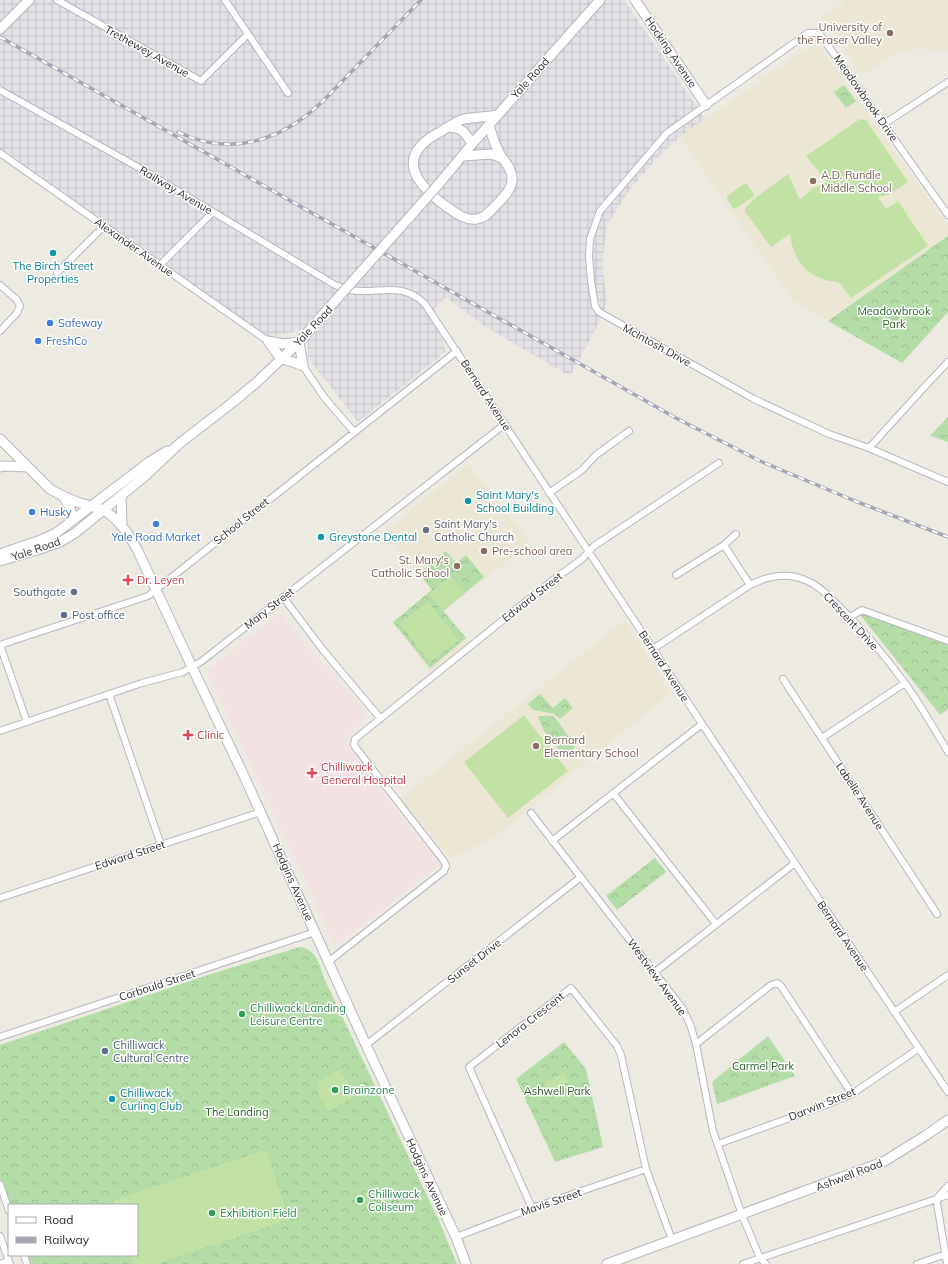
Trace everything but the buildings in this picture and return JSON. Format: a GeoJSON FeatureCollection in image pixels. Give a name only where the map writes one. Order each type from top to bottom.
{"type":"FeatureCollection","features":[{"type":"Feature","properties":{"kind":"main road"},"geometry":{"type":"LineString","coordinates":[[0,29],[29,0]]}},
{"type":"Feature","properties":{"kind":"main road","name":"Yale Road"},"geometry":{"type":"LineString","coordinates":[[0,554],[56,533],[149,462],[180,442],[233,402],[281,359],[299,342],[600,0]]}},
{"type":"Feature","properties":{"kind":"main road","name":"Hocking Avenue"},"geometry":{"type":"LineString","coordinates":[[635,0],[706,105]]}},
{"type":"Feature","properties":{"kind":"main road"},"geometry":{"type":"LineString","coordinates":[[462,156],[491,154],[502,158],[509,164],[512,178],[509,191],[488,214],[479,219],[467,220],[427,190],[417,178],[414,168],[414,156],[420,146],[428,138],[463,119],[498,115]]}},
{"type":"Feature","properties":{"kind":"main road"},"geometry":{"type":"LineString","coordinates":[[489,125],[493,140],[502,158]]}},
{"type":"Feature","properties":{"kind":"main road"},"geometry":{"type":"LineString","coordinates":[[448,127],[458,128],[466,132],[472,144]]}},
{"type":"Feature","properties":{"kind":"main road"},"geometry":{"type":"LineString","coordinates":[[268,341],[283,344],[299,342],[303,366]]}},
{"type":"Feature","properties":{"kind":"main road"},"geometry":{"type":"LineString","coordinates":[[268,341],[281,359],[303,366]]}},
{"type":"Feature","properties":{"kind":"main road","name":"Yale Road"},"geometry":{"type":"LineString","coordinates":[[0,561],[60,542],[75,533],[154,469],[180,442]]}},
{"type":"Feature","properties":{"kind":"main road"},"geometry":{"type":"LineString","coordinates":[[2,445],[28,467],[50,489],[63,496],[104,510]]}},
{"type":"Feature","properties":{"kind":"main road"},"geometry":{"type":"LineString","coordinates":[[0,467],[28,467]]}},
{"type":"Feature","properties":{"kind":"main road"},"geometry":{"type":"LineString","coordinates":[[63,496],[72,512],[72,521]]}},
{"type":"Feature","properties":{"kind":"main road"},"geometry":{"type":"LineString","coordinates":[[121,497],[122,525]]}},
{"type":"Feature","properties":{"kind":"main road","name":"Hodgins Avenue"},"geometry":{"type":"LineString","coordinates":[[104,510],[122,525],[137,549],[157,590],[192,668],[261,812],[366,1045],[456,1237],[466,1264]]}},
{"type":"Feature","properties":{"kind":"main road","name":"Ashwell Road"},"geometry":{"type":"LineString","coordinates":[[607,1264],[883,1162],[948,1120]]}},
{"type":"Feature","properties":{"kind":"street","name":"Trethewey Avenue"},"geometry":{"type":"LineString","coordinates":[[57,0],[201,81],[248,34]]}},
{"type":"Feature","properties":{"kind":"street"},"geometry":{"type":"LineString","coordinates":[[225,0],[288,92]]}},
{"type":"Feature","properties":{"kind":"street","name":"Meadowbrook Drive"},"geometry":{"type":"LineString","coordinates":[[706,105],[808,33],[818,33],[948,215]]}},
{"type":"Feature","properties":{"kind":"street"},"geometry":{"type":"LineString","coordinates":[[884,124],[948,82]]}},
{"type":"Feature","properties":{"kind":"street","name":"Railway Avenue"},"geometry":{"type":"LineString","coordinates":[[0,90],[143,170],[335,286],[351,290]]}},
{"type":"Feature","properties":{"kind":"street","name":"McIntosh Drive"},"geometry":{"type":"LineString","coordinates":[[706,105],[667,133],[600,211],[590,238],[589,256],[595,306],[599,312],[754,399],[829,434],[869,448],[948,482]]}},
{"type":"Feature","properties":{"kind":"street","name":"Alexander Avenue"},"geometry":{"type":"LineString","coordinates":[[0,153],[268,341]]}},
{"type":"Feature","properties":{"kind":"street"},"geometry":{"type":"LineString","coordinates":[[160,265],[213,212]]}},
{"type":"Feature","properties":{"kind":"street"},"geometry":{"type":"LineString","coordinates":[[57,273],[104,226]]}},
{"type":"Feature","properties":{"kind":"street"},"geometry":{"type":"LineString","coordinates":[[0,286],[17,300],[20,306],[17,313],[0,331]]}},
{"type":"Feature","properties":{"kind":"street","name":"Bernard Avenue"},"geometry":{"type":"LineString","coordinates":[[351,290],[401,290],[415,296],[425,304],[505,424],[549,494],[654,649],[702,724],[948,1092]]}},
{"type":"Feature","properties":{"kind":"street","name":"School Street"},"geometry":{"type":"LineString","coordinates":[[0,645],[148,596],[457,351]]}},
{"type":"Feature","properties":{"kind":"street"},"geometry":{"type":"LineString","coordinates":[[869,448],[948,362]]}},
{"type":"Feature","properties":{"kind":"street"},"geometry":{"type":"LineString","coordinates":[[303,366],[324,396],[354,432]]}},
{"type":"Feature","properties":{"kind":"street","name":"Mary Street"},"geometry":{"type":"LineString","coordinates":[[0,731],[192,668],[505,424]]}},
{"type":"Feature","properties":{"kind":"street"},"geometry":{"type":"LineString","coordinates":[[549,494],[582,470],[596,455],[630,430]]}},
{"type":"Feature","properties":{"kind":"street","name":"Edward Street"},"geometry":{"type":"LineString","coordinates":[[328,962],[444,871],[446,866],[444,861],[356,748],[354,742],[357,737],[548,583],[582,559],[594,546],[719,463]]}},
{"type":"Feature","properties":{"kind":"street"},"geometry":{"type":"LineString","coordinates":[[676,575],[724,545],[736,534]]}},
{"type":"Feature","properties":{"kind":"street"},"geometry":{"type":"LineString","coordinates":[[724,545],[750,585]]}},
{"type":"Feature","properties":{"kind":"street","name":"Crescent Drive"},"geometry":{"type":"LineString","coordinates":[[654,649],[750,585],[762,579],[781,575],[802,578],[820,588],[850,617],[904,683],[948,752]]}},
{"type":"Feature","properties":{"kind":"street"},"geometry":{"type":"LineString","coordinates":[[284,597],[323,650],[380,718]]}},
{"type":"Feature","properties":{"kind":"street"},"geometry":{"type":"LineString","coordinates":[[850,617],[862,610],[948,641]]}},
{"type":"Feature","properties":{"kind":"street"},"geometry":{"type":"LineString","coordinates":[[0,645],[27,722]]}},
{"type":"Feature","properties":{"kind":"street","name":"Labelle Avenue"},"geometry":{"type":"LineString","coordinates":[[783,678],[937,914]]}},
{"type":"Feature","properties":{"kind":"street"},"geometry":{"type":"LineString","coordinates":[[822,738],[904,683]]}},
{"type":"Feature","properties":{"kind":"street"},"geometry":{"type":"LineString","coordinates":[[109,694],[161,845]]}},
{"type":"Feature","properties":{"kind":"street"},"geometry":{"type":"LineString","coordinates":[[552,841],[702,724]]}},
{"type":"Feature","properties":{"kind":"street"},"geometry":{"type":"LineString","coordinates":[[613,794],[716,924]]}},
{"type":"Feature","properties":{"kind":"street","name":"Edward Street"},"geometry":{"type":"LineString","coordinates":[[0,898],[261,812]]}},
{"type":"Feature","properties":{"kind":"street","name":"Westview Avenue"},"geometry":{"type":"LineString","coordinates":[[531,813],[683,1009],[691,1027],[696,1044],[709,1110],[718,1144],[742,1215]]}},
{"type":"Feature","properties":{"kind":"street"},"geometry":{"type":"LineString","coordinates":[[655,972],[795,863]]}},
{"type":"Feature","properties":{"kind":"street","name":"Sunset Drive"},"geometry":{"type":"LineString","coordinates":[[366,1045],[581,877]]}},
{"type":"Feature","properties":{"kind":"street","name":"Corbould Street"},"geometry":{"type":"LineString","coordinates":[[0,1037],[315,932]]}},
{"type":"Feature","properties":{"kind":"street"},"geometry":{"type":"LineString","coordinates":[[894,1012],[948,975]]}},
{"type":"Feature","properties":{"kind":"street"},"geometry":{"type":"LineString","coordinates":[[696,1044],[772,985],[777,983],[781,986],[852,1094]]}},
{"type":"Feature","properties":{"kind":"street","name":"Lenora Crescent"},"geometry":{"type":"LineString","coordinates":[[532,1208],[469,1067],[571,988],[617,1046],[622,1055],[646,1169],[672,1240]]}},
{"type":"Feature","properties":{"kind":"street","name":"Darwin Street"},"geometry":{"type":"LineString","coordinates":[[718,1144],[852,1094],[918,1049]]}},
{"type":"Feature","properties":{"kind":"street","name":"Mavis Street"},"geometry":{"type":"LineString","coordinates":[[456,1237],[532,1208],[646,1169]]}},
{"type":"Feature","properties":{"kind":"street"},"geometry":{"type":"LineString","coordinates":[[0,1184],[8,1208]]}},
{"type":"Feature","properties":{"kind":"street"},"geometry":{"type":"LineString","coordinates":[[947,1264],[937,1199],[948,1186]]}},
{"type":"Feature","properties":{"kind":"street"},"geometry":{"type":"LineString","coordinates":[[743,1264],[948,1195]]}},
{"type":"Feature","properties":{"kind":"street"},"geometry":{"type":"LineString","coordinates":[[742,1215],[760,1258],[766,1264]]}},
{"type":"Feature","properties":{"kind":"street"},"geometry":{"type":"LineString","coordinates":[[0,1236],[9,1262],[0,1264]]}},
{"type":"Feature","properties":{"kind":"street"},"geometry":{"type":"LineString","coordinates":[[917,1264],[946,1254]]}},
{"type":"Feature","properties":{"kind":"shaded area"},"geometry":{"type":"Polygon","coordinates":[[[0,0],[624,0],[705,119],[680,137],[659,156],[630,189],[607,225],[602,264],[607,303],[601,319],[570,376],[484,326],[446,297],[435,308],[445,352],[358,422],[308,358],[308,334],[301,330],[269,337],[0,149],[0,0]]]}},
{"type":"Feature","properties":{"kind":"shaded area","name":"University of the Fraser Valley"},"geometry":{"type":"Polygon","coordinates":[[[844,0],[948,0],[948,50],[913,49],[897,53],[862,76],[821,17],[844,2],[844,0]]]}},
{"type":"Feature","properties":{"kind":"shaded area","name":"A.D. Rundle Middle School"},"geometry":{"type":"Polygon","coordinates":[[[816,42],[948,226],[948,236],[828,321],[793,301],[680,137],[816,42]]]}},
{"type":"Feature","properties":{"kind":"shaded area","name":"St. Mary's Catholic School"},"geometry":{"type":"Polygon","coordinates":[[[468,464],[531,543],[445,611],[470,642],[430,674],[394,622],[431,589],[385,531],[468,464]]]}},
{"type":"Feature","properties":{"kind":"shaded area","name":"Chilliwack General Hospital"},"geometry":{"type":"Polygon","coordinates":[[[279,614],[367,713],[345,742],[392,805],[441,864],[336,946],[207,671],[279,614]]]}},
{"type":"Feature","properties":{"kind":"shaded area","name":"Bernard Elementary School"},"geometry":{"type":"Polygon","coordinates":[[[625,620],[671,693],[496,836],[450,859],[400,799],[625,620]]]}},
{"type":"Feature","properties":{"kind":"green space"},"geometry":{"type":"Polygon","coordinates":[[[844,85],[856,101],[846,108],[834,92],[844,85]]]}},
{"type":"Feature","properties":{"kind":"green space"},"geometry":{"type":"Polygon","coordinates":[[[860,119],[866,120],[908,182],[890,194],[878,197],[886,209],[898,201],[928,246],[851,298],[840,283],[820,278],[805,269],[795,254],[790,234],[771,247],[745,212],[745,208],[755,198],[788,174],[800,200],[813,188],[827,182],[806,156],[860,119]]]}},
{"type":"Feature","properties":{"kind":"green space"},"geometry":{"type":"Polygon","coordinates":[[[744,184],[747,184],[754,194],[753,197],[735,209],[727,199],[727,196],[744,184]]]}},
{"type":"Feature","properties":{"kind":"green space","name":"Meadowbrook Park"},"geometry":{"type":"Polygon","coordinates":[[[948,236],[948,312],[902,363],[828,321],[948,236]]]}},
{"type":"Feature","properties":{"kind":"green space"},"geometry":{"type":"Polygon","coordinates":[[[948,417],[948,442],[931,436],[931,435],[948,417]]]}},
{"type":"Feature","properties":{"kind":"green space"},"geometry":{"type":"Polygon","coordinates":[[[446,551],[456,563],[466,555],[484,577],[443,611],[466,638],[430,668],[393,622],[432,590],[419,573],[446,551]]]}},
{"type":"Feature","properties":{"kind":"green space"},"geometry":{"type":"Polygon","coordinates":[[[451,576],[464,592],[443,610],[429,595],[434,589],[451,576]]]}},
{"type":"Feature","properties":{"kind":"green space"},"geometry":{"type":"Polygon","coordinates":[[[428,602],[459,640],[430,662],[399,623],[428,602]]]}},
{"type":"Feature","properties":{"kind":"green space"},"geometry":{"type":"Polygon","coordinates":[[[858,612],[948,645],[948,709],[940,715],[858,612]]]}},
{"type":"Feature","properties":{"kind":"green space"},"geometry":{"type":"Polygon","coordinates":[[[540,694],[553,708],[565,698],[573,708],[560,719],[555,714],[533,710],[528,704],[540,694]]]}},
{"type":"Feature","properties":{"kind":"green space"},"geometry":{"type":"Polygon","coordinates":[[[524,715],[568,771],[508,818],[464,762],[524,715]]]}},
{"type":"Feature","properties":{"kind":"green space"},"geometry":{"type":"Polygon","coordinates":[[[538,716],[554,716],[575,746],[572,751],[564,755],[544,731],[538,716]]]}},
{"type":"Feature","properties":{"kind":"green space"},"geometry":{"type":"Polygon","coordinates":[[[655,858],[666,872],[617,910],[606,896],[655,858]]]}},
{"type":"Feature","properties":{"kind":"green space","name":"The Landing"},"geometry":{"type":"Polygon","coordinates":[[[300,947],[310,951],[316,957],[323,976],[439,1221],[457,1264],[28,1264],[25,1256],[138,1256],[138,1204],[8,1205],[0,1179],[0,1045],[214,973],[300,947]]]}},
{"type":"Feature","properties":{"kind":"green space","name":"Carmel Park"},"geometry":{"type":"Polygon","coordinates":[[[768,1036],[795,1076],[717,1104],[712,1082],[768,1036]]]}},
{"type":"Feature","properties":{"kind":"green space","name":"Ashwell Park"},"geometry":{"type":"Polygon","coordinates":[[[564,1042],[586,1069],[603,1147],[555,1162],[516,1079],[564,1042]]]}},
{"type":"Feature","properties":{"kind":"green space","name":"Brainzone"},"geometry":{"type":"Polygon","coordinates":[[[339,1070],[356,1096],[328,1111],[320,1098],[317,1083],[339,1070]]]}},
{"type":"Feature","properties":{"kind":"green space"},"geometry":{"type":"Polygon","coordinates":[[[564,1073],[568,1082],[548,1091],[544,1082],[564,1073]]]}},
{"type":"Feature","properties":{"kind":"green space","name":"Exhibition Field"},"geometry":{"type":"Polygon","coordinates":[[[266,1150],[289,1220],[155,1264],[133,1264],[130,1256],[138,1256],[138,1204],[114,1204],[112,1201],[266,1150]]]}},
{"type":"Feature","properties":{"kind":"railway"},"geometry":{"type":"LineString","coordinates":[[178,132],[198,140],[217,144],[237,144],[255,141],[274,135],[291,126],[323,101],[421,0]]}},
{"type":"Feature","properties":{"kind":"railway"},"geometry":{"type":"LineString","coordinates":[[0,37],[676,418],[760,461],[855,501],[948,537]]}},
{"type":"Feature","properties":{"kind":"place","name":"University of the Fraser Valley"},"geometry":{"type":"Point","coordinates":[890,33]}},
{"type":"Feature","properties":{"kind":"place","name":"A.D. Rundle Middle School"},"geometry":{"type":"Point","coordinates":[813,181]}},
{"type":"Feature","properties":{"kind":"place","name":"The Birch Street Properties"},"geometry":{"type":"Point","coordinates":[53,253]}},
{"type":"Feature","properties":{"kind":"place","name":"Safeway"},"geometry":{"type":"Point","coordinates":[50,323]}},
{"type":"Feature","properties":{"kind":"place","name":"FreshCo"},"geometry":{"type":"Point","coordinates":[38,341]}},
{"type":"Feature","properties":{"kind":"place","name":"Saint Mary's School Building"},"geometry":{"type":"Point","coordinates":[468,501]}},
{"type":"Feature","properties":{"kind":"place","name":"Husky"},"geometry":{"type":"Point","coordinates":[32,512]}},
{"type":"Feature","properties":{"kind":"place","name":"Yale Road Market"},"geometry":{"type":"Point","coordinates":[156,524]}},
{"type":"Feature","properties":{"kind":"place","name":"Saint Mary's Catholic Church"},"geometry":{"type":"Point","coordinates":[426,530]}},
{"type":"Feature","properties":{"kind":"place","name":"Greystone Dental"},"geometry":{"type":"Point","coordinates":[321,537]}},
{"type":"Feature","properties":{"kind":"place","name":"Pre-school area"},"geometry":{"type":"Point","coordinates":[484,551]}},
{"type":"Feature","properties":{"kind":"place","name":"St. Mary's Catholic School"},"geometry":{"type":"Point","coordinates":[457,566]}},
{"type":"Feature","properties":{"kind":"place","name":"Dr. Leyen"},"geometry":{"type":"Point","coordinates":[128,580]}},
{"type":"Feature","properties":{"kind":"place","name":"Southgate"},"geometry":{"type":"Point","coordinates":[74,592]}},
{"type":"Feature","properties":{"kind":"place","name":"Post office"},"geometry":{"type":"Point","coordinates":[64,615]}},
{"type":"Feature","properties":{"kind":"place","name":"Clinic"},"geometry":{"type":"Point","coordinates":[188,735]}},
{"type":"Feature","properties":{"kind":"place","name":"Bernard Elementary School"},"geometry":{"type":"Point","coordinates":[536,746]}},
{"type":"Feature","properties":{"kind":"place","name":"Chilliwack General Hospital"},"geometry":{"type":"Point","coordinates":[312,773]}},
{"type":"Feature","properties":{"kind":"place","name":"Chilliwack Landing Leisure Centre"},"geometry":{"type":"Point","coordinates":[242,1014]}},
{"type":"Feature","properties":{"kind":"place","name":"Chilliwack Cultural Centre"},"geometry":{"type":"Point","coordinates":[105,1051]}},
{"type":"Feature","properties":{"kind":"place","name":"Brainzone"},"geometry":{"type":"Point","coordinates":[335,1090]}},
{"type":"Feature","properties":{"kind":"place","name":"Chilliwack Curling Club"},"geometry":{"type":"Point","coordinates":[112,1099]}},
{"type":"Feature","properties":{"kind":"place","name":"Chilliwack Coliseum"},"geometry":{"type":"Point","coordinates":[360,1200]}},
{"type":"Feature","properties":{"kind":"place","name":"Exhibition Field"},"geometry":{"type":"Point","coordinates":[212,1213]}}]}
